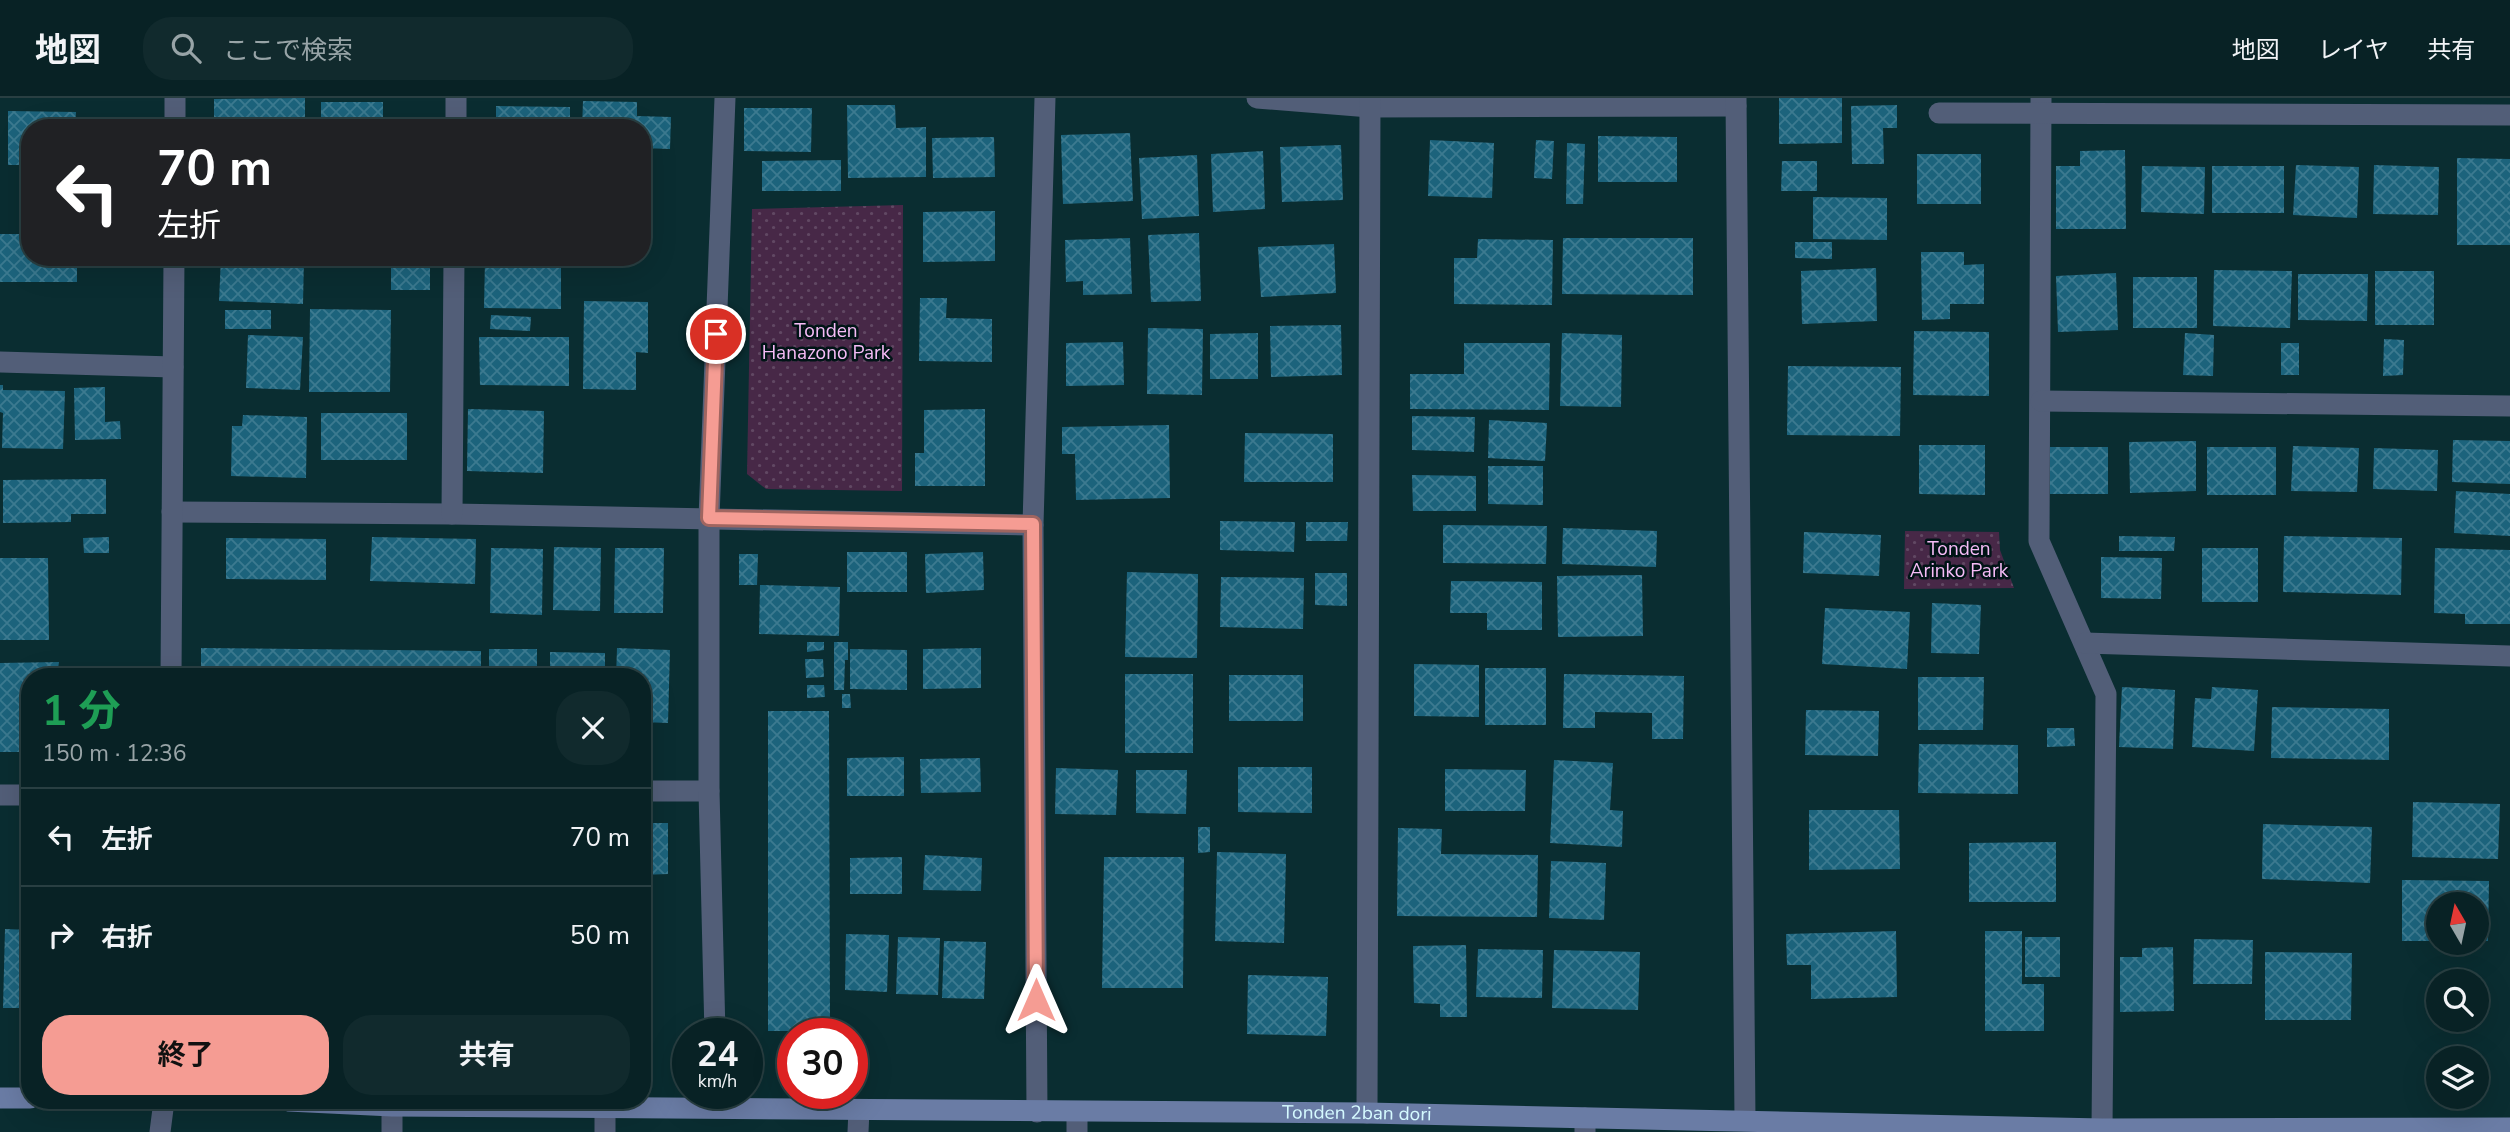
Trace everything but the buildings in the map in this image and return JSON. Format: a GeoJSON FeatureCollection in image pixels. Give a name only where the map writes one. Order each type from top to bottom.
{"type":"FeatureCollection","features":[{"type":"Feature","properties":{"kind":"street"},"geometry":{"type":"LineString","coordinates":[[175,98],[175,119]]}},
{"type":"Feature","properties":{"kind":"street"},"geometry":{"type":"LineString","coordinates":[[456,98],[456,119]]}},
{"type":"Feature","properties":{"kind":"street"},"geometry":{"type":"LineString","coordinates":[[715,1018],[709,791],[709,518],[725,98]]}},
{"type":"Feature","properties":{"kind":"street"},"geometry":{"type":"LineString","coordinates":[[1037,1112],[1033,524],[1045,98]]}},
{"type":"Feature","properties":{"kind":"street"},"geometry":{"type":"LineString","coordinates":[[1257,98],[1370,102],[1736,102],[1745,1120]]}},
{"type":"Feature","properties":{"kind":"street"},"geometry":{"type":"LineString","coordinates":[[1367,1113],[1370,102]]}},
{"type":"Feature","properties":{"kind":"street"},"geometry":{"type":"LineString","coordinates":[[2041,107],[2039,541],[2106,694],[2102,1129]]}},
{"type":"Feature","properties":{"kind":"street"},"geometry":{"type":"LineString","coordinates":[[1939,113],[2041,107],[2310,107],[2510,115]]}},
{"type":"Feature","properties":{"kind":"street"},"geometry":{"type":"LineString","coordinates":[[171,668],[174,266]]}},
{"type":"Feature","properties":{"kind":"street"},"geometry":{"type":"LineString","coordinates":[[452,514],[454,266]]}},
{"type":"Feature","properties":{"kind":"street"},"geometry":{"type":"LineString","coordinates":[[0,362],[173,367]]}},
{"type":"Feature","properties":{"kind":"street"},"geometry":{"type":"LineString","coordinates":[[2041,401],[2510,406]]}},
{"type":"Feature","properties":{"kind":"street"},"geometry":{"type":"LineString","coordinates":[[172,512],[1033,524]]}},
{"type":"Feature","properties":{"kind":"street"},"geometry":{"type":"LineString","coordinates":[[2085,643],[2510,656]]}},
{"type":"Feature","properties":{"kind":"street"},"geometry":{"type":"LineString","coordinates":[[651,791],[709,791]]}},
{"type":"Feature","properties":{"kind":"street"},"geometry":{"type":"LineString","coordinates":[[0,795],[21,795]]}},
{"type":"Feature","properties":{"kind":"street"},"geometry":{"type":"LineString","coordinates":[[0,1098],[21,1098]]}},
{"type":"Feature","properties":{"kind":"street","name":"Tonden 2ban dori"},"geometry":{"type":"LineString","coordinates":[[651,1105],[672,1104]]}},
{"type":"Feature","properties":{"kind":"street","name":"Tonden 2ban dori"},"geometry":{"type":"LineString","coordinates":[[763,1104],[859,1110],[1037,1112],[1077,1122],[1367,1113],[1585,1125],[1745,1120],[1900,1129],[2510,1128]]}},
{"type":"Feature","properties":{"kind":"street"},"geometry":{"type":"LineString","coordinates":[[160,1132],[163,1109]]}},
{"type":"Feature","properties":{"kind":"street"},"geometry":{"type":"LineString","coordinates":[[392,1109],[392,1132]]}},
{"type":"Feature","properties":{"kind":"street"},"geometry":{"type":"LineString","coordinates":[[605,1109],[605,1132]]}},
{"type":"Feature","properties":{"kind":"street"},"geometry":{"type":"LineString","coordinates":[[858,1132],[859,1110]]}},
{"type":"Feature","properties":{"kind":"green space","name":"Tonden Hanazono Park"},"geometry":{"type":"Polygon","coordinates":[[[903,205],[902,491],[766,489],[747,474],[752,209],[903,205]]]}},
{"type":"Feature","properties":{"kind":"green space","name":"Tonden Arinko Park"},"geometry":{"type":"Polygon","coordinates":[[[1905,531],[1999,532],[2000,550],[2014,588],[1904,589],[1905,531]]]}},
{"type":"Feature","properties":{"kind":"route"},"geometry":{"type":"LineString","coordinates":[[716,334],[709,518],[1033,524],[1036,1000]]}}]}
